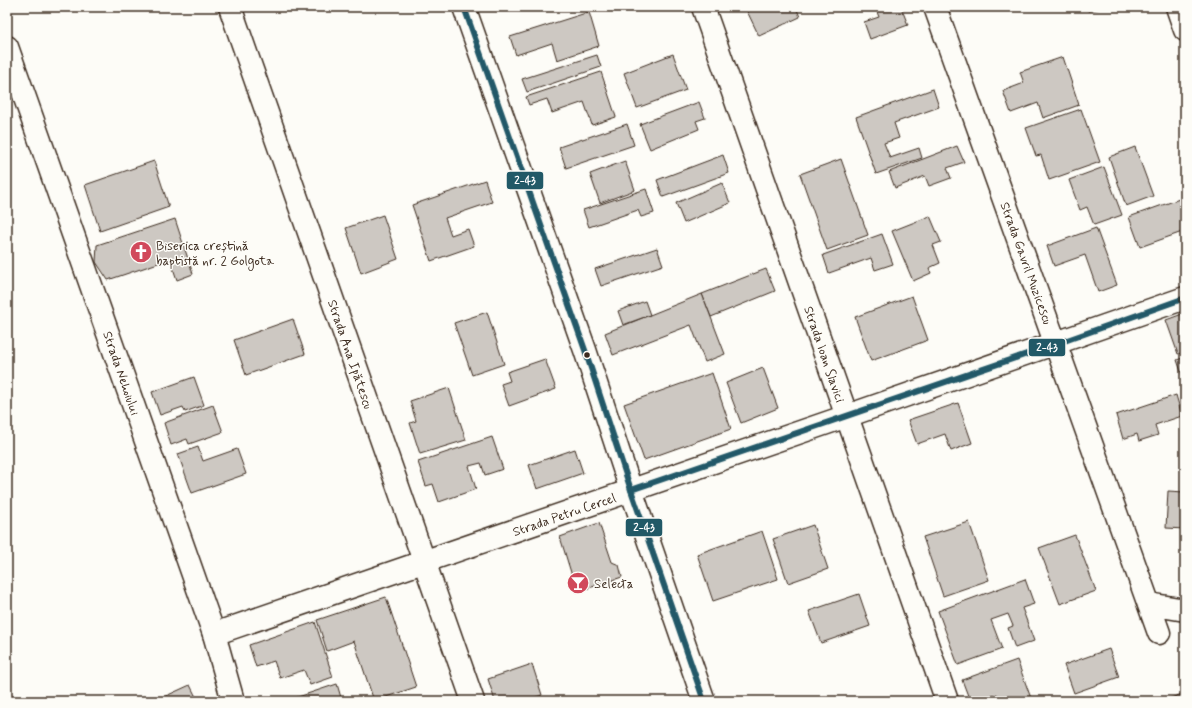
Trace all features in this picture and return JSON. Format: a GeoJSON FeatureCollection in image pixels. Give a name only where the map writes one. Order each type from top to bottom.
{"type":"FeatureCollection","features":[{"type":"Feature","properties":{"kind":"street","name":"Strada Ana Ipătescu"},"geometry":{"type":"LineString","coordinates":[[230,7],[473,701]]}},
{"type":"Feature","properties":{"kind":"street"},"geometry":{"type":"LineString","coordinates":[[464,7],[585,350],[631,490],[704,701]]}},
{"type":"Feature","properties":{"kind":"street","name":"Strada Ioan Slavici"},"geometry":{"type":"LineString","coordinates":[[702,7],[947,701]]}},
{"type":"Feature","properties":{"kind":"street","name":"Strada Gavril Muzicescu"},"geometry":{"type":"LineString","coordinates":[[935,7],[1159,633]]}},
{"type":"Feature","properties":{"kind":"street"},"geometry":{"type":"LineString","coordinates":[[1177,7],[1185,30]]}},
{"type":"Feature","properties":{"kind":"street","name":"Strada Nehoiului"},"geometry":{"type":"LineString","coordinates":[[7,47],[214,634],[233,701]]}},
{"type":"Feature","properties":{"kind":"street","name":"Strada Petru Cercel"},"geometry":{"type":"LineString","coordinates":[[214,634],[1056,344],[1185,298]]}},
{"type":"Feature","properties":{"kind":"street"},"geometry":{"type":"LineString","coordinates":[[1149,604],[1185,610]]}},
{"type":"Feature","properties":{"kind":"building"},"geometry":{"type":"Polygon","coordinates":[[[745,7],[796,7],[800,17],[759,36],[745,7]]]}},
{"type":"Feature","properties":{"kind":"building"},"geometry":{"type":"Polygon","coordinates":[[[875,7],[901,7],[908,25],[870,39],[864,22],[879,17],[875,7]]]}},
{"type":"Feature","properties":{"kind":"building"},"geometry":{"type":"Polygon","coordinates":[[[1087,7],[1106,7],[1088,11],[1087,7]]]}},
{"type":"Feature","properties":{"kind":"building"},"geometry":{"type":"Polygon","coordinates":[[[589,12],[599,46],[557,60],[552,43],[516,55],[510,37],[589,12]]]}},
{"type":"Feature","properties":{"kind":"building"},"geometry":{"type":"Polygon","coordinates":[[[673,54],[686,90],[637,108],[624,73],[673,54]]]}},
{"type":"Feature","properties":{"kind":"building"},"geometry":{"type":"Polygon","coordinates":[[[597,55],[601,67],[527,92],[522,79],[597,55]]]}},
{"type":"Feature","properties":{"kind":"building"},"geometry":{"type":"Polygon","coordinates":[[[1063,57],[1079,105],[1043,118],[1038,103],[1011,113],[1003,91],[1024,83],[1020,72],[1063,57]]]}},
{"type":"Feature","properties":{"kind":"building"},"geometry":{"type":"Polygon","coordinates":[[[601,72],[616,117],[592,125],[584,102],[552,113],[547,99],[529,105],[526,97],[601,72]]]}},
{"type":"Feature","properties":{"kind":"building"},"geometry":{"type":"Polygon","coordinates":[[[933,89],[939,107],[894,123],[899,138],[884,143],[890,158],[919,148],[922,158],[876,174],[856,117],[933,89]]]}},
{"type":"Feature","properties":{"kind":"building"},"geometry":{"type":"Polygon","coordinates":[[[699,102],[705,118],[696,121],[699,129],[650,149],[640,124],[699,102]]]}},
{"type":"Feature","properties":{"kind":"building"},"geometry":{"type":"Polygon","coordinates":[[[1081,109],[1100,162],[1049,180],[1041,155],[1036,156],[1026,128],[1081,109]]]}},
{"type":"Feature","properties":{"kind":"building"},"geometry":{"type":"Polygon","coordinates":[[[627,124],[634,145],[566,168],[559,147],[627,124]]]}},
{"type":"Feature","properties":{"kind":"building"},"geometry":{"type":"Polygon","coordinates":[[[957,146],[964,162],[947,168],[951,178],[929,186],[925,176],[895,188],[889,172],[957,146]]]}},
{"type":"Feature","properties":{"kind":"building"},"geometry":{"type":"Polygon","coordinates":[[[1135,147],[1153,196],[1126,206],[1109,157],[1135,147]]]}},
{"type":"Feature","properties":{"kind":"building"},"geometry":{"type":"Polygon","coordinates":[[[723,155],[729,173],[663,197],[657,180],[723,155]]]}},
{"type":"Feature","properties":{"kind":"building"},"geometry":{"type":"Polygon","coordinates":[[[841,159],[868,235],[827,250],[800,174],[841,159]]]}},
{"type":"Feature","properties":{"kind":"building"},"geometry":{"type":"Polygon","coordinates":[[[154,161],[169,207],[100,231],[85,185],[154,161]]]}},
{"type":"Feature","properties":{"kind":"building"},"geometry":{"type":"Polygon","coordinates":[[[625,161],[635,190],[600,203],[590,174],[625,161]]]}},
{"type":"Feature","properties":{"kind":"building"},"geometry":{"type":"Polygon","coordinates":[[[1104,167],[1122,215],[1094,225],[1087,207],[1080,210],[1069,180],[1104,167]]]}},
{"type":"Feature","properties":{"kind":"building"},"geometry":{"type":"Polygon","coordinates":[[[485,180],[492,202],[445,218],[451,235],[468,229],[474,246],[431,261],[412,205],[485,180]]]}},
{"type":"Feature","properties":{"kind":"building"},"geometry":{"type":"Polygon","coordinates":[[[722,183],[730,203],[684,223],[676,203],[722,183]]]}},
{"type":"Feature","properties":{"kind":"building"},"geometry":{"type":"Polygon","coordinates":[[[646,189],[654,213],[641,217],[638,210],[589,227],[583,210],[646,189]]]}},
{"type":"Feature","properties":{"kind":"building"},"geometry":{"type":"Polygon","coordinates":[[[1185,197],[1185,231],[1140,247],[1129,217],[1185,197]]]}},
{"type":"Feature","properties":{"kind":"building"},"geometry":{"type":"Polygon","coordinates":[[[383,215],[398,259],[361,273],[346,228],[383,215]]]}},
{"type":"Feature","properties":{"kind":"building"},"geometry":{"type":"Polygon","coordinates":[[[930,216],[941,242],[933,245],[940,263],[929,268],[931,273],[913,281],[892,231],[930,216]]]}},
{"type":"Feature","properties":{"kind":"building","name":"Biserica creștină baptistă nr. 2 Golgota"},"geometry":{"type":"Polygon","coordinates":[[[175,219],[193,274],[177,280],[170,259],[108,280],[96,262],[97,245],[175,219]]]}},
{"type":"Feature","properties":{"kind":"building"},"geometry":{"type":"Polygon","coordinates":[[[1096,228],[1117,285],[1098,292],[1085,255],[1054,266],[1047,246],[1096,228]]]}},
{"type":"Feature","properties":{"kind":"building"},"geometry":{"type":"Polygon","coordinates":[[[882,234],[893,264],[875,270],[871,258],[829,273],[823,255],[882,234]]]}},
{"type":"Feature","properties":{"kind":"building"},"geometry":{"type":"Polygon","coordinates":[[[657,248],[663,265],[601,286],[595,269],[657,248]]]}},
{"type":"Feature","properties":{"kind":"building"},"geometry":{"type":"Polygon","coordinates":[[[766,269],[775,291],[711,317],[702,294],[766,269]]]}},
{"type":"Feature","properties":{"kind":"building"},"geometry":{"type":"Polygon","coordinates":[[[702,294],[725,354],[705,362],[691,325],[613,355],[605,333],[702,294]]]}},
{"type":"Feature","properties":{"kind":"building"},"geometry":{"type":"Polygon","coordinates":[[[912,296],[928,340],[871,361],[855,317],[912,296]]]}},
{"type":"Feature","properties":{"kind":"building"},"geometry":{"type":"Polygon","coordinates":[[[645,301],[650,315],[623,325],[618,311],[645,301]]]}},
{"type":"Feature","properties":{"kind":"building"},"geometry":{"type":"Polygon","coordinates":[[[487,312],[504,364],[472,375],[454,323],[487,312]]]}},
{"type":"Feature","properties":{"kind":"building"},"geometry":{"type":"Polygon","coordinates":[[[1185,313],[1185,352],[1178,354],[1166,320],[1185,313]]]}},
{"type":"Feature","properties":{"kind":"building"},"geometry":{"type":"Polygon","coordinates":[[[293,319],[305,354],[246,375],[234,340],[293,319]]]}},
{"type":"Feature","properties":{"kind":"building"},"geometry":{"type":"Polygon","coordinates":[[[1185,357],[1185,383],[1177,360],[1185,357]]]}},
{"type":"Feature","properties":{"kind":"building"},"geometry":{"type":"Polygon","coordinates":[[[545,359],[556,389],[509,406],[501,384],[510,381],[507,372],[545,359]]]}},
{"type":"Feature","properties":{"kind":"building"},"geometry":{"type":"Polygon","coordinates":[[[763,368],[778,408],[741,423],[726,383],[763,368]]]}},
{"type":"Feature","properties":{"kind":"building"},"geometry":{"type":"Polygon","coordinates":[[[712,373],[731,429],[644,460],[624,404],[712,373]]]}},
{"type":"Feature","properties":{"kind":"building"},"geometry":{"type":"Polygon","coordinates":[[[194,377],[204,405],[185,412],[183,407],[160,415],[152,392],[194,377]]]}},
{"type":"Feature","properties":{"kind":"building"},"geometry":{"type":"Polygon","coordinates":[[[449,388],[466,440],[420,454],[410,423],[416,421],[410,401],[449,388]]]}},
{"type":"Feature","properties":{"kind":"building"},"geometry":{"type":"Polygon","coordinates":[[[1176,395],[1182,416],[1155,425],[1158,435],[1139,441],[1137,434],[1123,439],[1116,415],[1176,395]]]}},
{"type":"Feature","properties":{"kind":"building"},"geometry":{"type":"Polygon","coordinates":[[[958,403],[972,443],[951,451],[945,434],[917,444],[908,420],[958,403]]]}},
{"type":"Feature","properties":{"kind":"building"},"geometry":{"type":"Polygon","coordinates":[[[213,405],[223,432],[189,444],[187,439],[171,445],[164,423],[213,405]]]}},
{"type":"Feature","properties":{"kind":"building"},"geometry":{"type":"Polygon","coordinates":[[[492,437],[503,469],[485,475],[481,463],[469,466],[476,489],[439,502],[433,484],[426,486],[418,462],[492,437]]]}},
{"type":"Feature","properties":{"kind":"building"},"geometry":{"type":"Polygon","coordinates":[[[198,447],[203,461],[237,449],[246,474],[192,493],[178,454],[198,447]]]}},
{"type":"Feature","properties":{"kind":"building"},"geometry":{"type":"Polygon","coordinates":[[[575,449],[583,473],[537,489],[529,465],[575,449]]]}},
{"type":"Feature","properties":{"kind":"building"},"geometry":{"type":"Polygon","coordinates":[[[1168,491],[1185,492],[1185,529],[1166,528],[1168,491]]]}},
{"type":"Feature","properties":{"kind":"building"},"geometry":{"type":"Polygon","coordinates":[[[969,522],[989,580],[943,596],[923,537],[969,522]]]}},
{"type":"Feature","properties":{"kind":"building"},"geometry":{"type":"Polygon","coordinates":[[[599,523],[612,562],[619,565],[622,577],[577,592],[560,537],[599,523]]]}},
{"type":"Feature","properties":{"kind":"building"},"geometry":{"type":"Polygon","coordinates":[[[813,525],[828,569],[788,583],[773,539],[813,525]]]}},
{"type":"Feature","properties":{"kind":"building"},"geometry":{"type":"Polygon","coordinates":[[[762,531],[778,579],[713,601],[697,554],[762,531]]]}},
{"type":"Feature","properties":{"kind":"building"},"geometry":{"type":"Polygon","coordinates":[[[1075,535],[1096,591],[1060,604],[1039,548],[1075,535]]]}},
{"type":"Feature","properties":{"kind":"building"},"geometry":{"type":"Polygon","coordinates":[[[1025,579],[1034,604],[1022,608],[1034,641],[1015,648],[1008,628],[1013,626],[1008,614],[991,620],[1002,649],[958,665],[938,611],[1025,579]]]}},
{"type":"Feature","properties":{"kind":"building"},"geometry":{"type":"Polygon","coordinates":[[[859,594],[870,626],[821,643],[809,611],[859,594]]]}},
{"type":"Feature","properties":{"kind":"building"},"geometry":{"type":"Polygon","coordinates":[[[386,597],[416,687],[374,701],[354,641],[327,651],[317,620],[386,597]]]}},
{"type":"Feature","properties":{"kind":"building"},"geometry":{"type":"Polygon","coordinates":[[[315,622],[333,677],[310,685],[304,670],[280,678],[274,661],[256,667],[249,645],[315,622]]]}},
{"type":"Feature","properties":{"kind":"building"},"geometry":{"type":"Polygon","coordinates":[[[1109,649],[1119,677],[1074,693],[1064,665],[1109,649]]]}},
{"type":"Feature","properties":{"kind":"building"},"geometry":{"type":"Polygon","coordinates":[[[1017,660],[1032,701],[1000,701],[997,694],[979,701],[970,701],[962,680],[1017,660]]]}},
{"type":"Feature","properties":{"kind":"building"},"geometry":{"type":"Polygon","coordinates":[[[532,664],[542,695],[525,701],[495,701],[488,679],[532,664]]]}},
{"type":"Feature","properties":{"kind":"building"},"geometry":{"type":"Polygon","coordinates":[[[337,684],[342,701],[296,701],[295,698],[337,684]]]}},
{"type":"Feature","properties":{"kind":"building"},"geometry":{"type":"Polygon","coordinates":[[[190,685],[198,701],[155,701],[190,685]]]}},
{"type":"Feature","properties":{"kind":"building"},"geometry":{"type":"Polygon","coordinates":[[[1185,693],[1185,701],[1162,701],[1185,693]]]}},
{"type":"Feature","properties":{"kind":"transit line","name":"2-43"},"geometry":{"type":"LineString","coordinates":[[464,7],[585,350],[631,490],[704,701]]}},
{"type":"Feature","properties":{"kind":"transit line","name":"2-43"},"geometry":{"type":"LineString","coordinates":[[631,490],[1056,344],[1185,298]]}},
{"type":"Feature","properties":{"kind":"place","name":"Biserica creștină baptistă nr. 2 Golgota"},"geometry":{"type":"Point","coordinates":[141,252]}},
{"type":"Feature","properties":{"kind":"place","name":"Selecta"},"geometry":{"type":"Point","coordinates":[578,583]}}]}
